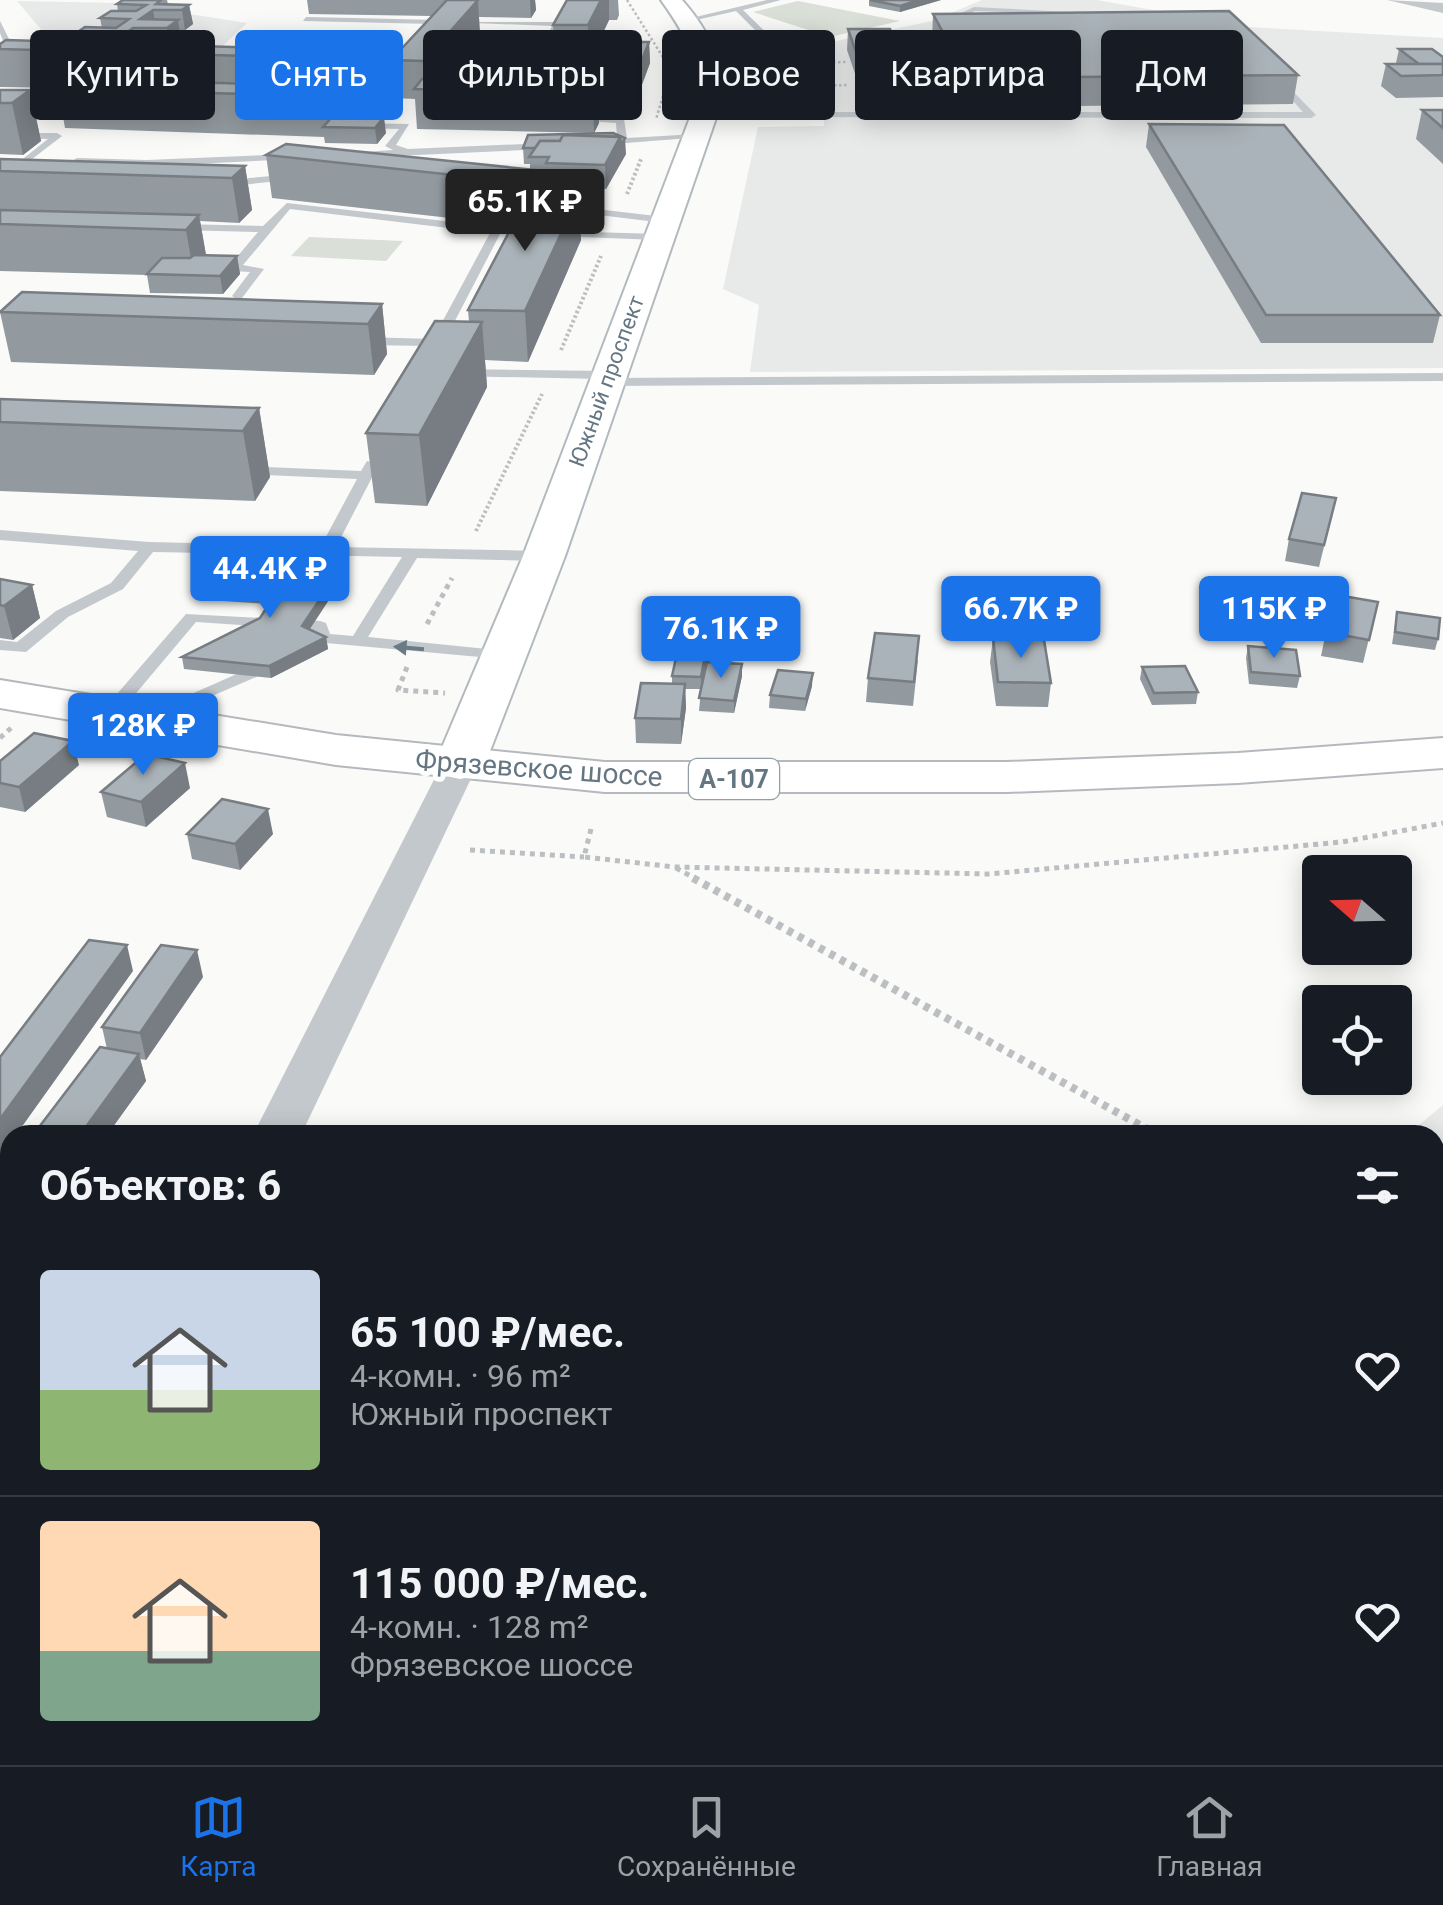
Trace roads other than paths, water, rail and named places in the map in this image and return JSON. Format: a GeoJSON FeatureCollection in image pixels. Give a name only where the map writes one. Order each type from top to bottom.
{"type":"FeatureCollection","features":[{"type":"Feature","properties":{"kind":"main road","name":"Южный проспект"},"geometry":{"type":"LineString","coordinates":[[460,764],[544,556],[700,126],[712,72],[704,48],[679,10]]}},
{"type":"Feature","properties":{"kind":"main road","name":"Фрязевское шоссе"},"geometry":{"type":"LineString","coordinates":[[0,694],[336,750],[623,778],[1007,777],[1238,768],[1443,752]]}},
{"type":"Feature","properties":{"kind":"street"},"geometry":{"type":"LineString","coordinates":[[1395,0],[1443,8]]}},
{"type":"Feature","properties":{"kind":"street"},"geometry":{"type":"LineString","coordinates":[[282,1125],[460,764]]}},
{"type":"Feature","properties":{"kind":"lane"},"geometry":{"type":"LineString","coordinates":[[554,30],[572,0]]}},
{"type":"Feature","properties":{"kind":"lane"},"geometry":{"type":"LineString","coordinates":[[679,10],[738,10],[776,0]]}},
{"type":"Feature","properties":{"kind":"lane"},"geometry":{"type":"LineString","coordinates":[[738,10],[759,30]]}},
{"type":"Feature","properties":{"kind":"lane"},"geometry":{"type":"LineString","coordinates":[[988,26],[969,26],[955,18],[974,10],[1071,12],[1109,20],[1048,25]]}},
{"type":"Feature","properties":{"kind":"lane"},"geometry":{"type":"LineString","coordinates":[[306,19],[557,24]]}},
{"type":"Feature","properties":{"kind":"lane"},"geometry":{"type":"LineString","coordinates":[[433,30],[440,22]]}},
{"type":"Feature","properties":{"kind":"lane"},"geometry":{"type":"LineString","coordinates":[[0,23],[11,52],[0,62],[19,62]]}},
{"type":"Feature","properties":{"kind":"lane"},"geometry":{"type":"LineString","coordinates":[[403,66],[415,51]]}},
{"type":"Feature","properties":{"kind":"lane"},"geometry":{"type":"LineString","coordinates":[[835,115],[1311,115],[1273,74]]}},
{"type":"Feature","properties":{"kind":"lane"},"geometry":{"type":"LineString","coordinates":[[0,94],[30,95]]}},
{"type":"Feature","properties":{"kind":"lane"},"geometry":{"type":"LineString","coordinates":[[0,110],[30,111]]}},
{"type":"Feature","properties":{"kind":"lane"},"geometry":{"type":"LineString","coordinates":[[0,120],[22,120],[6,135],[58,136],[27,160]]}},
{"type":"Feature","properties":{"kind":"lane"},"geometry":{"type":"LineString","coordinates":[[364,120],[360,125],[406,126],[390,146],[406,152]]}},
{"type":"Feature","properties":{"kind":"lane"},"geometry":{"type":"LineString","coordinates":[[610,120],[621,121],[622,140]]}},
{"type":"Feature","properties":{"kind":"lane"},"geometry":{"type":"LineString","coordinates":[[589,143],[742,120]]}},
{"type":"Feature","properties":{"kind":"lane"},"geometry":{"type":"LineString","coordinates":[[331,156],[555,145]]}},
{"type":"Feature","properties":{"kind":"lane"},"geometry":{"type":"LineString","coordinates":[[69,165],[313,156]]}},
{"type":"Feature","properties":{"kind":"lane"},"geometry":{"type":"LineString","coordinates":[[14,160],[47,161]]}},
{"type":"Feature","properties":{"kind":"lane"},"geometry":{"type":"LineString","coordinates":[[207,190],[278,176],[316,180]]}},
{"type":"Feature","properties":{"kind":"lane"},"geometry":{"type":"LineString","coordinates":[[234,268],[287,206],[497,230],[662,228]]}},
{"type":"Feature","properties":{"kind":"lane"},"geometry":{"type":"LineString","coordinates":[[543,206],[662,228]]}},
{"type":"Feature","properties":{"kind":"lane"},"geometry":{"type":"LineString","coordinates":[[171,227],[266,229]]}},
{"type":"Feature","properties":{"kind":"lane"},"geometry":{"type":"LineString","coordinates":[[421,372],[497,230]]}},
{"type":"Feature","properties":{"kind":"lane"},"geometry":{"type":"LineString","coordinates":[[215,256],[224,256],[216,268],[258,269],[238,296]]}},
{"type":"Feature","properties":{"kind":"lane"},"geometry":{"type":"LineString","coordinates":[[339,340],[436,344]]}},
{"type":"Feature","properties":{"kind":"lane"},"geometry":{"type":"LineString","coordinates":[[440,373],[606,378],[1443,377]]}},
{"type":"Feature","properties":{"kind":"lane"},"geometry":{"type":"LineString","coordinates":[[326,551],[376,458]]}},
{"type":"Feature","properties":{"kind":"lane"},"geometry":{"type":"LineString","coordinates":[[232,470],[366,475]]}},
{"type":"Feature","properties":{"kind":"lane"},"geometry":{"type":"LineString","coordinates":[[0,535],[149,547],[544,556]]}},
{"type":"Feature","properties":{"kind":"lane"},"geometry":{"type":"LineString","coordinates":[[0,644],[20,648],[62,614],[117,586],[149,547]]}},
{"type":"Feature","properties":{"kind":"lane"},"geometry":{"type":"LineString","coordinates":[[357,642],[412,553]]}},
{"type":"Feature","properties":{"kind":"lane"},"geometry":{"type":"LineString","coordinates":[[31,609],[62,614]]}},
{"type":"Feature","properties":{"kind":"lane"},"geometry":{"type":"LineString","coordinates":[[128,716],[192,617],[320,626],[324,638]]}},
{"type":"Feature","properties":{"kind":"lane"},"geometry":{"type":"LineString","coordinates":[[128,716],[238,680],[324,638],[506,656]]}}]}
